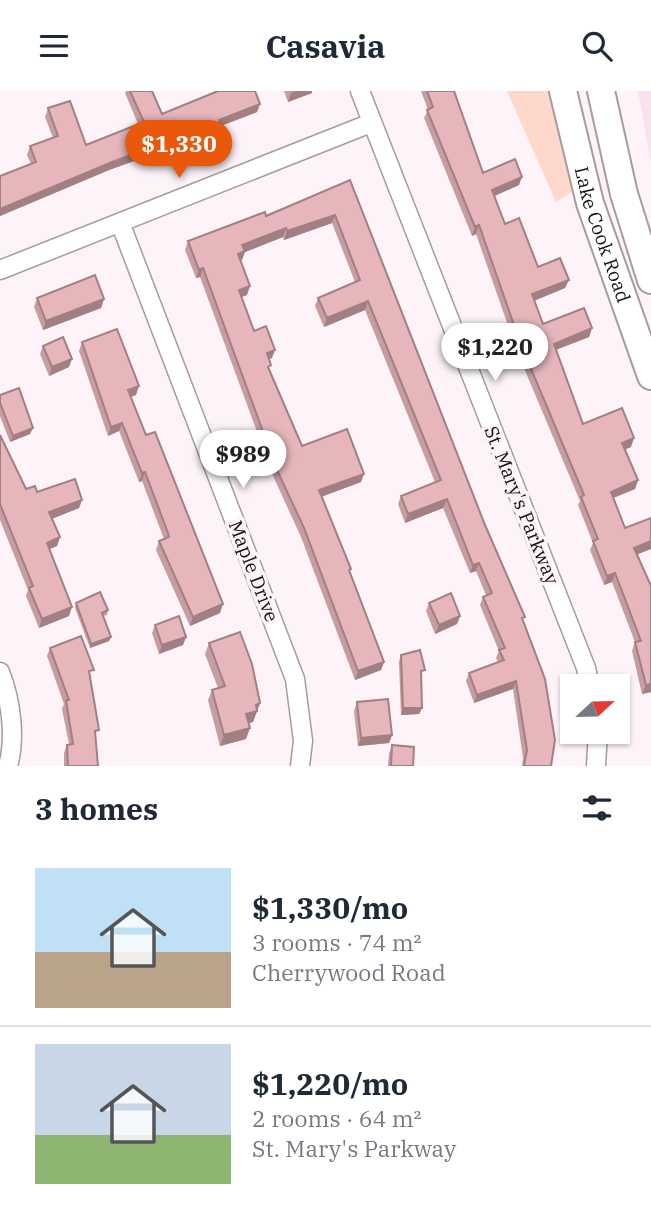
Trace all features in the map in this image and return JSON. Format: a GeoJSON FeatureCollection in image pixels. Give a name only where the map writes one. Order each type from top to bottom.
{"type":"FeatureCollection","features":[{"type":"Feature","properties":{"kind":"main road","name":"Lake Cook Road"},"geometry":{"type":"LineString","coordinates":[[563,91],[590,203],[651,376]]}},
{"type":"Feature","properties":{"kind":"main road","name":"Lake Cook Road"},"geometry":{"type":"LineString","coordinates":[[601,91],[624,194],[651,280]]}},
{"type":"Feature","properties":{"kind":"street","name":"St. Mary's Parkway"},"geometry":{"type":"LineString","coordinates":[[360,91],[587,674]]}},
{"type":"Feature","properties":{"kind":"street"},"geometry":{"type":"LineString","coordinates":[[0,270],[121,225],[371,123]]}},
{"type":"Feature","properties":{"kind":"street","name":"Maple Drive"},"geometry":{"type":"LineString","coordinates":[[121,225],[295,680],[303,741],[300,766]]}},
{"type":"Feature","properties":{"kind":"street"},"geometry":{"type":"LineString","coordinates":[[0,672],[7,689],[12,750],[8,766]]}},
{"type":"Feature","properties":{"kind":"street"},"geometry":{"type":"LineString","coordinates":[[596,766],[597,744]]}},
{"type":"Feature","properties":{"kind":"shaded area"},"geometry":{"type":"Polygon","coordinates":[[[507,91],[555,91],[572,192],[556,202],[507,91]]]}},
{"type":"Feature","properties":{"kind":"shaded area"},"geometry":{"type":"Polygon","coordinates":[[[638,91],[651,91],[651,162],[638,91]]]}},
{"type":"Feature","properties":{"kind":"building"},"geometry":{"type":"Polygon","coordinates":[[[130,91],[152,91],[162,114],[218,91],[255,91],[260,104],[0,209],[0,176],[36,162],[30,146],[58,136],[48,108],[70,101],[86,145],[144,122],[130,91]]]}},
{"type":"Feature","properties":{"kind":"building"},"geometry":{"type":"Polygon","coordinates":[[[427,91],[454,91],[483,173],[515,159],[522,177],[492,190],[505,224],[519,218],[538,267],[560,258],[569,280],[532,294],[543,324],[584,308],[592,328],[554,344],[583,424],[622,408],[634,438],[622,443],[638,480],[611,492],[625,528],[651,518],[651,541],[634,548],[651,586],[651,684],[646,685],[635,642],[641,641],[615,573],[607,576],[593,541],[598,539],[581,497],[584,495],[521,345],[479,225],[475,227],[427,110],[433,107],[427,91]]]}},
{"type":"Feature","properties":{"kind":"building"},"geometry":{"type":"Polygon","coordinates":[[[350,180],[485,525],[525,617],[522,618],[545,679],[555,740],[551,766],[524,766],[527,750],[516,681],[477,695],[469,673],[504,660],[499,650],[505,648],[483,597],[492,593],[479,563],[473,565],[447,499],[408,514],[401,496],[441,480],[368,301],[327,318],[318,298],[360,280],[335,215],[287,231],[286,228],[242,245],[245,251],[238,254],[250,286],[239,290],[254,331],[266,326],[275,350],[267,353],[271,365],[268,367],[302,446],[347,429],[364,474],[319,490],[384,662],[358,671],[304,528],[277,470],[203,268],[199,270],[188,241],[265,212],[266,216],[350,180]]]}},
{"type":"Feature","properties":{"kind":"building"},"geometry":{"type":"Polygon","coordinates":[[[95,275],[104,299],[46,321],[37,298],[95,275]]]}},
{"type":"Feature","properties":{"kind":"building"},"geometry":{"type":"Polygon","coordinates":[[[117,329],[139,386],[128,390],[146,435],[155,432],[223,604],[193,617],[159,541],[169,537],[145,472],[142,473],[122,423],[111,427],[82,342],[117,329]]]}},
{"type":"Feature","properties":{"kind":"building"},"geometry":{"type":"Polygon","coordinates":[[[63,337],[72,359],[52,367],[43,346],[63,337]]]}},
{"type":"Feature","properties":{"kind":"building"},"geometry":{"type":"Polygon","coordinates":[[[19,388],[33,428],[13,436],[0,403],[0,395],[19,388]]]}},
{"type":"Feature","properties":{"kind":"building"},"geometry":{"type":"Polygon","coordinates":[[[0,435],[26,489],[35,486],[37,492],[75,479],[82,500],[49,512],[60,537],[47,543],[72,607],[42,619],[29,588],[33,586],[0,504],[0,435]]]}},
{"type":"Feature","properties":{"kind":"building"},"geometry":{"type":"Polygon","coordinates":[[[100,592],[108,610],[102,613],[111,637],[91,644],[76,603],[100,592]]]}},
{"type":"Feature","properties":{"kind":"building"},"geometry":{"type":"Polygon","coordinates":[[[451,593],[460,616],[439,625],[429,603],[451,593]]]}},
{"type":"Feature","properties":{"kind":"building"},"geometry":{"type":"Polygon","coordinates":[[[179,616],[186,637],[162,645],[155,625],[179,616]]]}},
{"type":"Feature","properties":{"kind":"building"},"geometry":{"type":"Polygon","coordinates":[[[240,632],[252,664],[260,703],[256,705],[257,711],[246,714],[250,728],[224,735],[212,690],[225,686],[209,643],[240,632]]]}},
{"type":"Feature","properties":{"kind":"building"},"geometry":{"type":"Polygon","coordinates":[[[81,636],[94,670],[89,671],[99,730],[95,731],[98,766],[68,766],[67,745],[73,744],[66,700],[69,700],[50,648],[81,636]]]}},
{"type":"Feature","properties":{"kind":"building"},"geometry":{"type":"Polygon","coordinates":[[[420,650],[425,670],[421,671],[422,708],[403,708],[401,655],[420,650]]]}},
{"type":"Feature","properties":{"kind":"building"},"geometry":{"type":"Polygon","coordinates":[[[388,699],[392,735],[361,738],[357,702],[388,699]]]}},
{"type":"Feature","properties":{"kind":"building"},"geometry":{"type":"Polygon","coordinates":[[[392,745],[414,747],[413,766],[391,766],[392,745]]]}}]}
